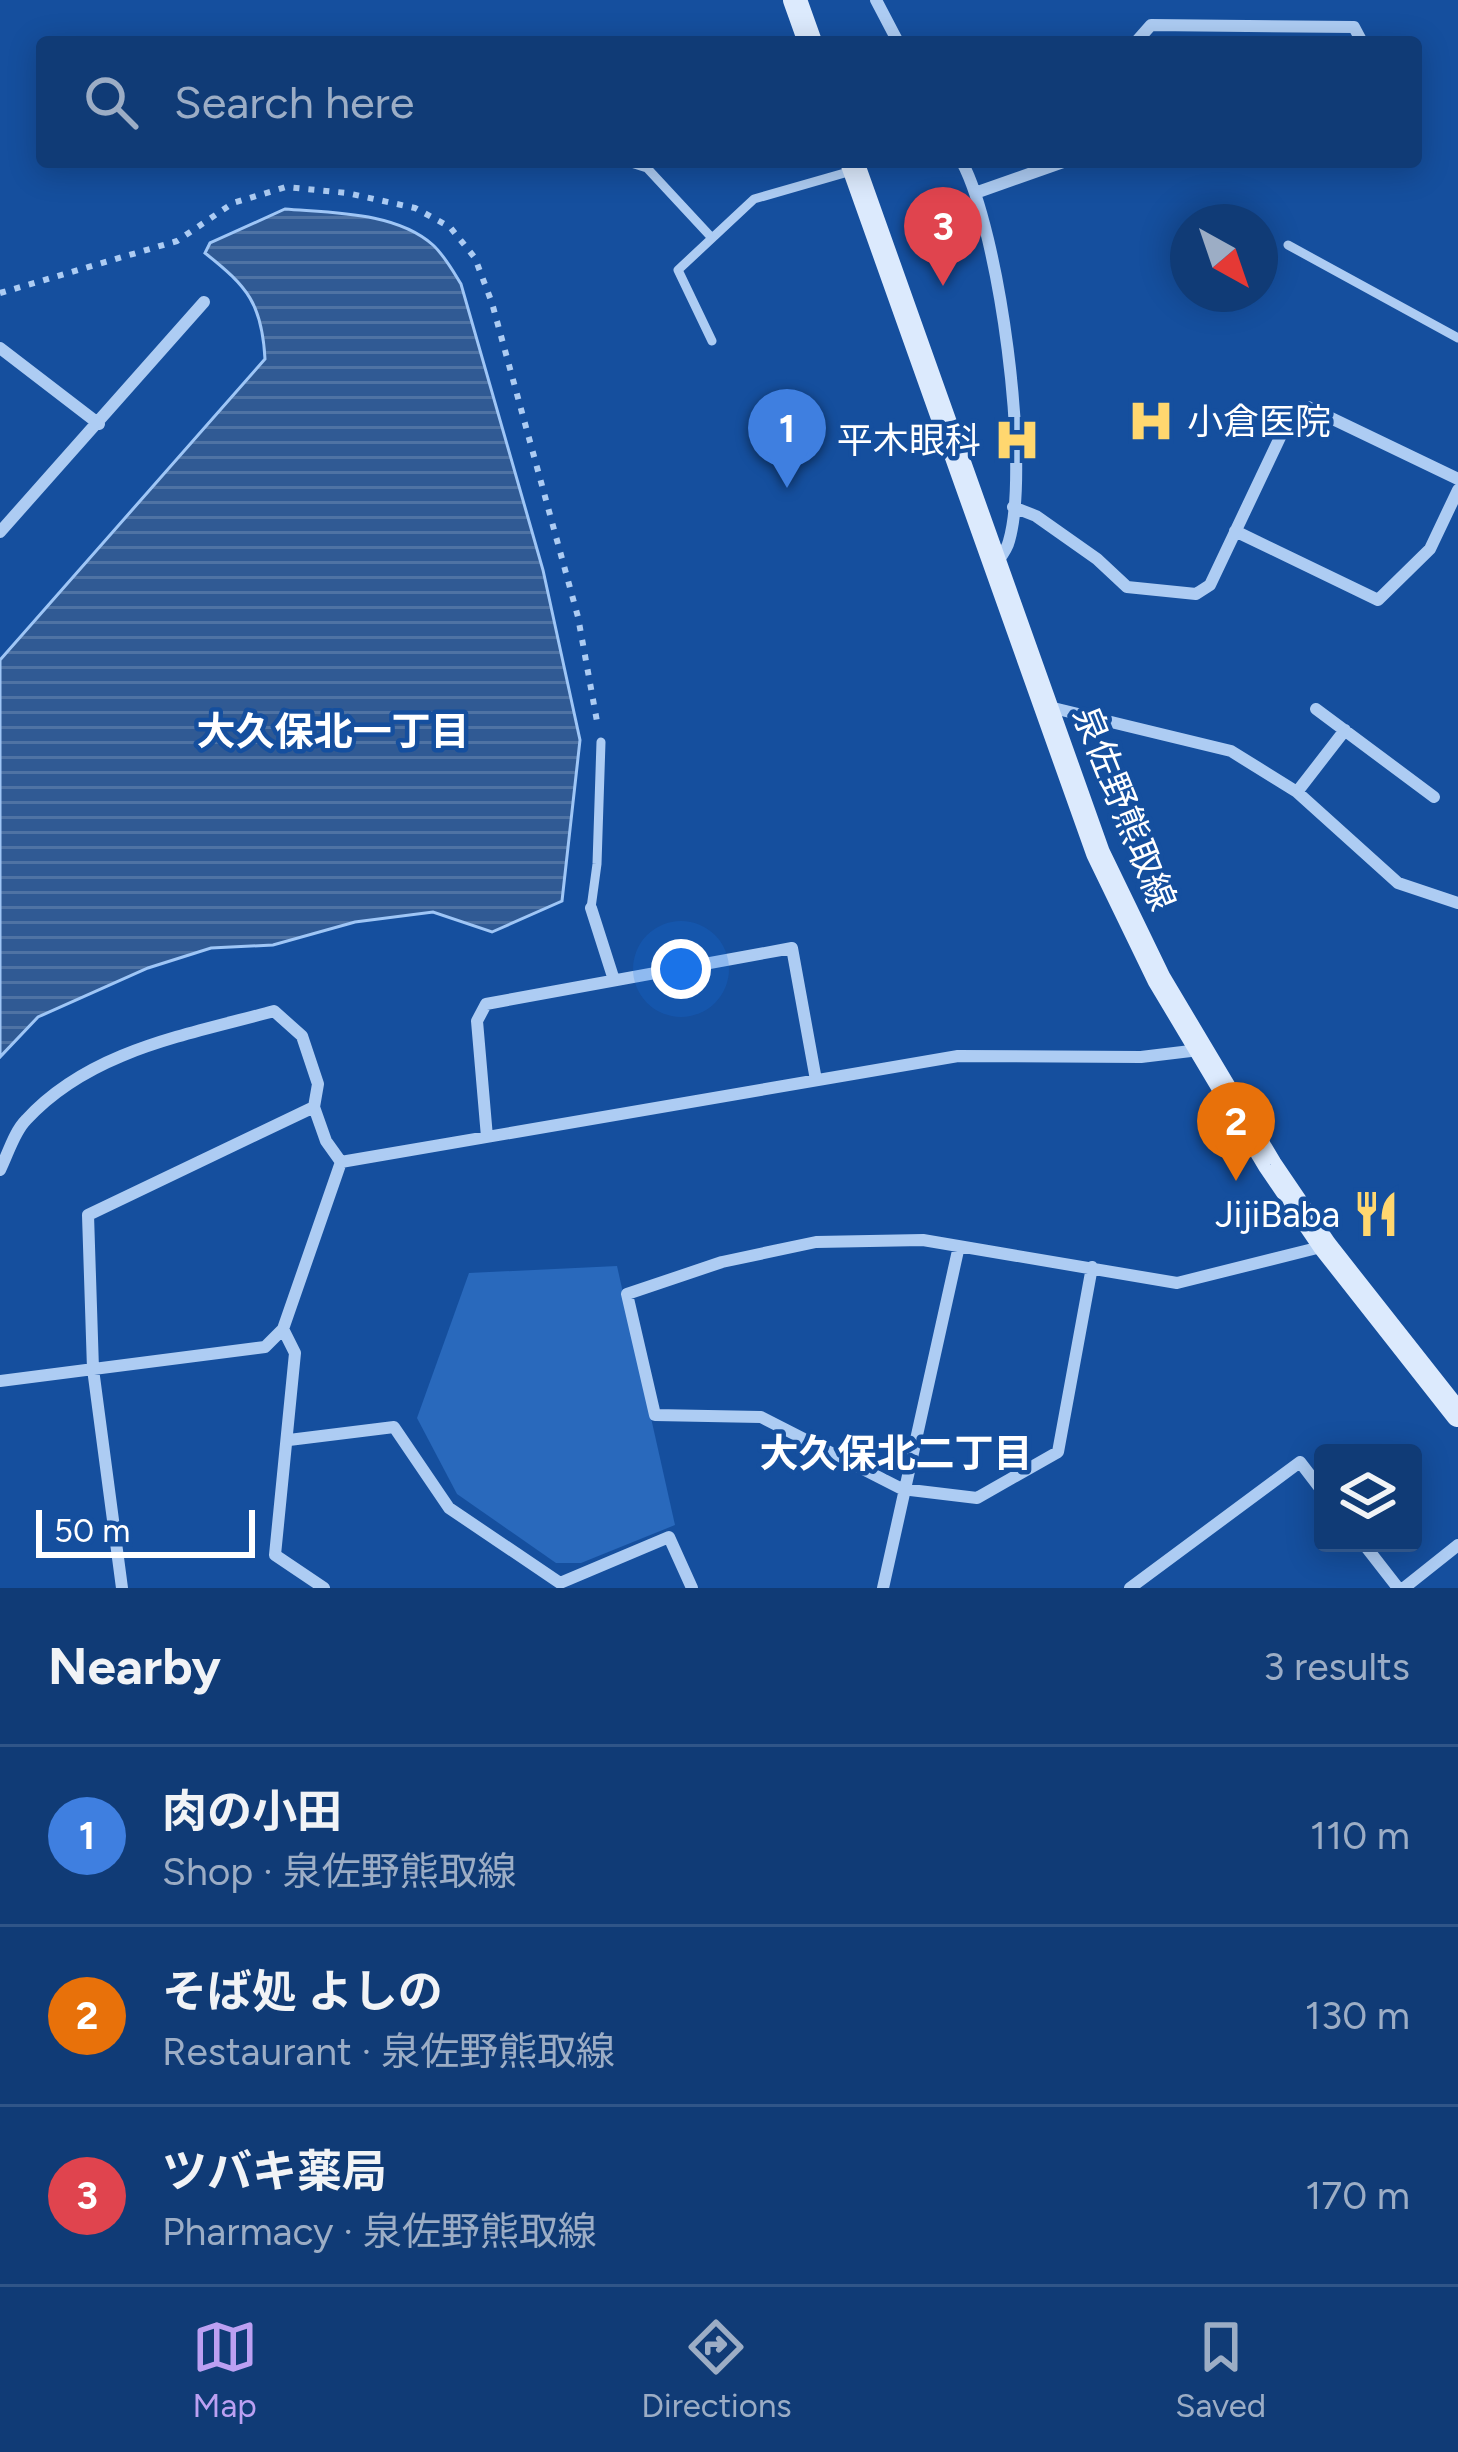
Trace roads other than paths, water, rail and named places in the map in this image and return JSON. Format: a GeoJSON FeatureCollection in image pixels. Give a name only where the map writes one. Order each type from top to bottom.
{"type":"FeatureCollection","features":[{"type":"Feature","properties":{"kind":"main road"},"geometry":{"type":"LineString","coordinates":[[795,0],[807,36]]}},
{"type":"Feature","properties":{"kind":"main road","name":"泉佐野熊取線"},"geometry":{"type":"LineString","coordinates":[[855,168],[1098,853],[1199,1051],[1325,1246],[1458,1415]]}},
{"type":"Feature","properties":{"kind":"street"},"geometry":{"type":"LineString","coordinates":[[876,0],[895,36]]}},
{"type":"Feature","properties":{"kind":"street"},"geometry":{"type":"LineString","coordinates":[[1142,36],[1151,26],[1173,26],[1354,27],[1359,36]]}},
{"type":"Feature","properties":{"kind":"street"},"geometry":{"type":"LineString","coordinates":[[965,168],[978,192],[1015,388],[1009,544],[994,566]]}},
{"type":"Feature","properties":{"kind":"street"},"geometry":{"type":"LineString","coordinates":[[978,192],[1046,168]]}},
{"type":"Feature","properties":{"kind":"street"},"geometry":{"type":"LineString","coordinates":[[0,532],[204,302]]}},
{"type":"Feature","properties":{"kind":"street"},"geometry":{"type":"LineString","coordinates":[[0,348],[99,424]]}},
{"type":"Feature","properties":{"kind":"street"},"geometry":{"type":"LineString","coordinates":[[1013,507],[1036,516],[1097,559],[1127,587],[1196,594],[1210,585],[1292,412],[1308,406],[1458,478]]}},
{"type":"Feature","properties":{"kind":"street"},"geometry":{"type":"LineString","coordinates":[[1235,530],[1378,600],[1430,549],[1458,490]]}},
{"type":"Feature","properties":{"kind":"street"},"geometry":{"type":"LineString","coordinates":[[1044,705],[1231,751],[1297,791],[1398,884],[1458,904]]}},
{"type":"Feature","properties":{"kind":"street"},"geometry":{"type":"LineString","coordinates":[[1316,709],[1434,797]]}},
{"type":"Feature","properties":{"kind":"street"},"geometry":{"type":"LineString","coordinates":[[1297,791],[1345,730]]}},
{"type":"Feature","properties":{"kind":"street"},"geometry":{"type":"LineString","coordinates":[[591,908],[614,980]]}},
{"type":"Feature","properties":{"kind":"street"},"geometry":{"type":"LineString","coordinates":[[487,1137],[477,1021],[486,1004],[792,949],[816,1080]]}},
{"type":"Feature","properties":{"kind":"street"},"geometry":{"type":"LineString","coordinates":[[0,1170],[23,1122],[74,1079],[129,1051],[274,1011],[302,1036],[317,1084],[314,1107],[326,1141],[341,1162]]}},
{"type":"Feature","properties":{"kind":"street"},"geometry":{"type":"LineString","coordinates":[[341,1162],[958,1056],[1141,1057],[1199,1051]]}},
{"type":"Feature","properties":{"kind":"street"},"geometry":{"type":"LineString","coordinates":[[122,1588],[93,1370],[88,1214],[314,1107]]}},
{"type":"Feature","properties":{"kind":"street"},"geometry":{"type":"LineString","coordinates":[[0,1382],[265,1347],[283,1329],[341,1162]]}},
{"type":"Feature","properties":{"kind":"street"},"geometry":{"type":"LineString","coordinates":[[1092,1267],[1058,1453],[977,1498],[902,1489],[761,1417],[655,1415],[627,1294],[722,1262],[816,1242],[923,1240],[1092,1267],[1177,1283],[1325,1246]]}},
{"type":"Feature","properties":{"kind":"street"},"geometry":{"type":"LineString","coordinates":[[883,1588],[959,1246]]}},
{"type":"Feature","properties":{"kind":"street"},"geometry":{"type":"LineString","coordinates":[[283,1329],[296,1353],[275,1555],[324,1588]]}},
{"type":"Feature","properties":{"kind":"street"},"geometry":{"type":"LineString","coordinates":[[289,1439],[394,1427],[449,1508],[560,1583],[669,1538],[692,1588]]}},
{"type":"Feature","properties":{"kind":"street"},"geometry":{"type":"LineString","coordinates":[[1130,1588],[1300,1462],[1314,1480]]}},
{"type":"Feature","properties":{"kind":"street"},"geometry":{"type":"LineString","coordinates":[[1371,1552],[1401,1588],[1458,1545]]}},
{"type":"Feature","properties":{"kind":"street"},"geometry":{"type":"LineString","coordinates":[[533,1588],[546,1572]]}},
{"type":"Feature","properties":{"kind":"lane"},"geometry":{"type":"LineString","coordinates":[[647,168],[712,238]]}},
{"type":"Feature","properties":{"kind":"lane"},"geometry":{"type":"LineString","coordinates":[[712,341],[678,270],[754,199],[848,168]]}},
{"type":"Feature","properties":{"kind":"lane"},"geometry":{"type":"LineString","coordinates":[[1288,245],[1458,338]]}},
{"type":"Feature","properties":{"kind":"lane"},"geometry":{"type":"LineString","coordinates":[[591,908],[598,864],[601,742]]}},
{"type":"Feature","properties":{"kind":"place","name":"ツバキ薬局"},"geometry":{"type":"Point","coordinates":[943,286]}},
{"type":"Feature","properties":{"kind":"place","name":"小倉医院"},"geometry":{"type":"Point","coordinates":[1151,421]}},
{"type":"Feature","properties":{"kind":"place","name":"平木眼科"},"geometry":{"type":"Point","coordinates":[1017,440]}},
{"type":"Feature","properties":{"kind":"place","name":"肉の小田"},"geometry":{"type":"Point","coordinates":[787,488]}},
{"type":"Feature","properties":{"kind":"place","name":"そば処 よしの"},"geometry":{"type":"Point","coordinates":[1236,1181]}},
{"type":"Feature","properties":{"kind":"place","name":"JijiBaba"},"geometry":{"type":"Point","coordinates":[1376,1214]}},
{"type":"Feature","properties":{"kind":"district","name":"大久保北一丁目"},"geometry":{"type":"Point","coordinates":[333,731]}},
{"type":"Feature","properties":{"kind":"district","name":"大久保北二丁目"},"geometry":{"type":"Point","coordinates":[896,1453]}}]}
